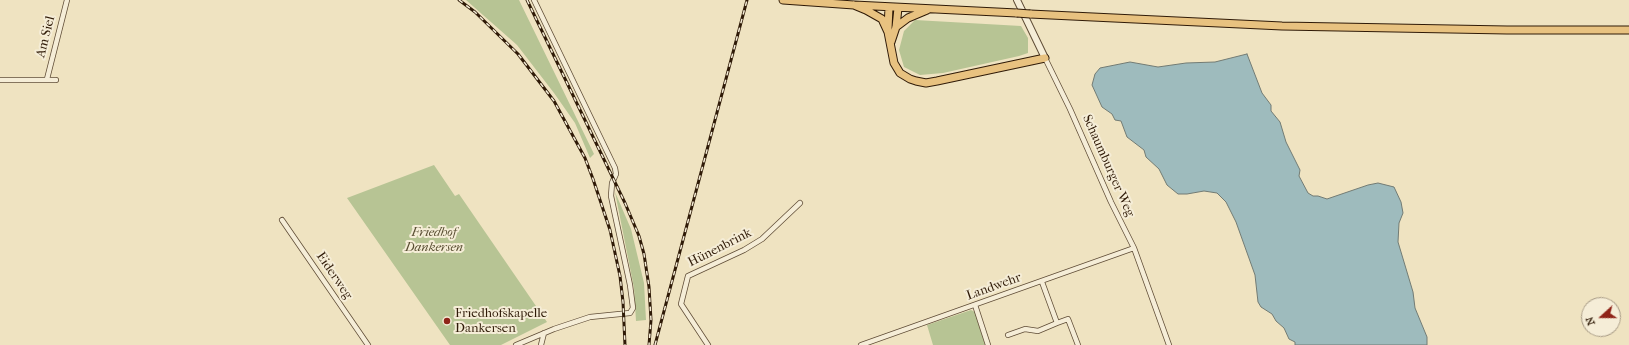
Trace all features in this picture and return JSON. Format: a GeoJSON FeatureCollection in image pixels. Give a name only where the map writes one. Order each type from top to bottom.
{"type":"FeatureCollection","features":[{"type":"Feature","properties":{"kind":"main road"},"geometry":{"type":"LineString","coordinates":[[783,0],[854,6],[1282,26],[1507,30],[1629,30]]}},
{"type":"Feature","properties":{"kind":"main road"},"geometry":{"type":"LineString","coordinates":[[854,6],[878,16],[885,24],[894,63],[900,73],[910,79],[926,83],[1045,58]]}},
{"type":"Feature","properties":{"kind":"main road"},"geometry":{"type":"LineString","coordinates":[[888,32],[889,7]]}},
{"type":"Feature","properties":{"kind":"main road"},"geometry":{"type":"LineString","coordinates":[[891,46],[896,27],[898,8]]}},
{"type":"Feature","properties":{"kind":"main road"},"geometry":{"type":"LineString","coordinates":[[896,27],[908,18],[929,9]]}},
{"type":"Feature","properties":{"kind":"street","name":"Am Siel"},"geometry":{"type":"LineString","coordinates":[[47,79],[67,0]]}},
{"type":"Feature","properties":{"kind":"street"},"geometry":{"type":"LineString","coordinates":[[517,345],[544,333],[590,317],[630,313],[633,308],[630,285],[611,196],[612,183],[616,174],[615,168],[534,0]]}},
{"type":"Feature","properties":{"kind":"street","name":"Schaumburger Weg"},"geometry":{"type":"LineString","coordinates":[[1018,0],[1070,109],[1111,202],[1134,248],[1169,345]]}},
{"type":"Feature","properties":{"kind":"street"},"geometry":{"type":"LineString","coordinates":[[0,80],[56,80]]}},
{"type":"Feature","properties":{"kind":"street","name":"Hünenbrink"},"geometry":{"type":"LineString","coordinates":[[708,345],[681,304],[688,276],[744,250],[762,239],[800,203]]}},
{"type":"Feature","properties":{"kind":"street","name":"Eiderweg"},"geometry":{"type":"LineString","coordinates":[[282,220],[368,345]]}},
{"type":"Feature","properties":{"kind":"street","name":"Landwehr"},"geometry":{"type":"LineString","coordinates":[[861,345],[1042,282],[1134,248]]}},
{"type":"Feature","properties":{"kind":"street"},"geometry":{"type":"LineString","coordinates":[[1042,282],[1057,324]]}},
{"type":"Feature","properties":{"kind":"street"},"geometry":{"type":"LineString","coordinates":[[975,305],[988,345]]}},
{"type":"Feature","properties":{"kind":"street"},"geometry":{"type":"LineString","coordinates":[[1008,335],[1025,329],[1038,331],[1068,320],[1078,345]]}},
{"type":"Feature","properties":{"kind":"street"},"geometry":{"type":"LineString","coordinates":[[542,345],[544,333]]}},
{"type":"Feature","properties":{"kind":"green space"},"geometry":{"type":"Polygon","coordinates":[[[466,0],[519,0],[594,154],[590,158],[575,123],[517,45],[466,0]]]}},
{"type":"Feature","properties":{"kind":"green space"},"geometry":{"type":"Polygon","coordinates":[[[915,20],[1021,26],[1028,38],[1028,53],[943,73],[920,75],[904,67],[899,50],[904,31],[915,20]]]}},
{"type":"Feature","properties":{"kind":"green space","name":"Friedhof Dankersen"},"geometry":{"type":"Polygon","coordinates":[[[434,165],[455,196],[459,194],[547,322],[501,345],[450,345],[347,198],[434,165]]]}},
{"type":"Feature","properties":{"kind":"green space"},"geometry":{"type":"Polygon","coordinates":[[[615,192],[631,229],[644,283],[646,320],[636,321],[634,288],[615,192]]]}},
{"type":"Feature","properties":{"kind":"green space"},"geometry":{"type":"Polygon","coordinates":[[[971,310],[975,312],[985,345],[933,345],[927,325],[971,310]]]}},
{"type":"Feature","properties":{"kind":"water"},"geometry":{"type":"Polygon","coordinates":[[[1247,54],[1262,93],[1271,105],[1271,111],[1280,122],[1286,142],[1300,170],[1299,176],[1308,193],[1313,196],[1327,199],[1378,183],[1394,187],[1401,202],[1403,213],[1399,223],[1398,242],[1413,292],[1415,308],[1427,337],[1427,345],[1295,345],[1295,342],[1289,339],[1284,328],[1276,321],[1272,314],[1261,307],[1258,302],[1255,275],[1236,222],[1226,202],[1217,193],[1204,191],[1178,194],[1167,185],[1159,169],[1146,157],[1144,150],[1127,137],[1121,121],[1115,120],[1112,114],[1102,107],[1092,85],[1095,74],[1100,68],[1130,62],[1158,67],[1186,63],[1215,62],[1247,54]]]}},
{"type":"Feature","properties":{"kind":"railway"},"geometry":{"type":"LineString","coordinates":[[459,0],[475,12],[518,54],[554,101],[585,158],[610,230],[620,276],[625,345]]}},
{"type":"Feature","properties":{"kind":"railway"},"geometry":{"type":"LineString","coordinates":[[527,0],[625,203],[639,236],[644,254],[649,287],[651,320],[649,345]]}},
{"type":"Feature","properties":{"kind":"railway"},"geometry":{"type":"LineString","coordinates":[[655,345],[747,0]]}},
{"type":"Feature","properties":{"kind":"place","name":"Friedhofskapelle Dankersen"},"geometry":{"type":"Point","coordinates":[447,321]}}]}
